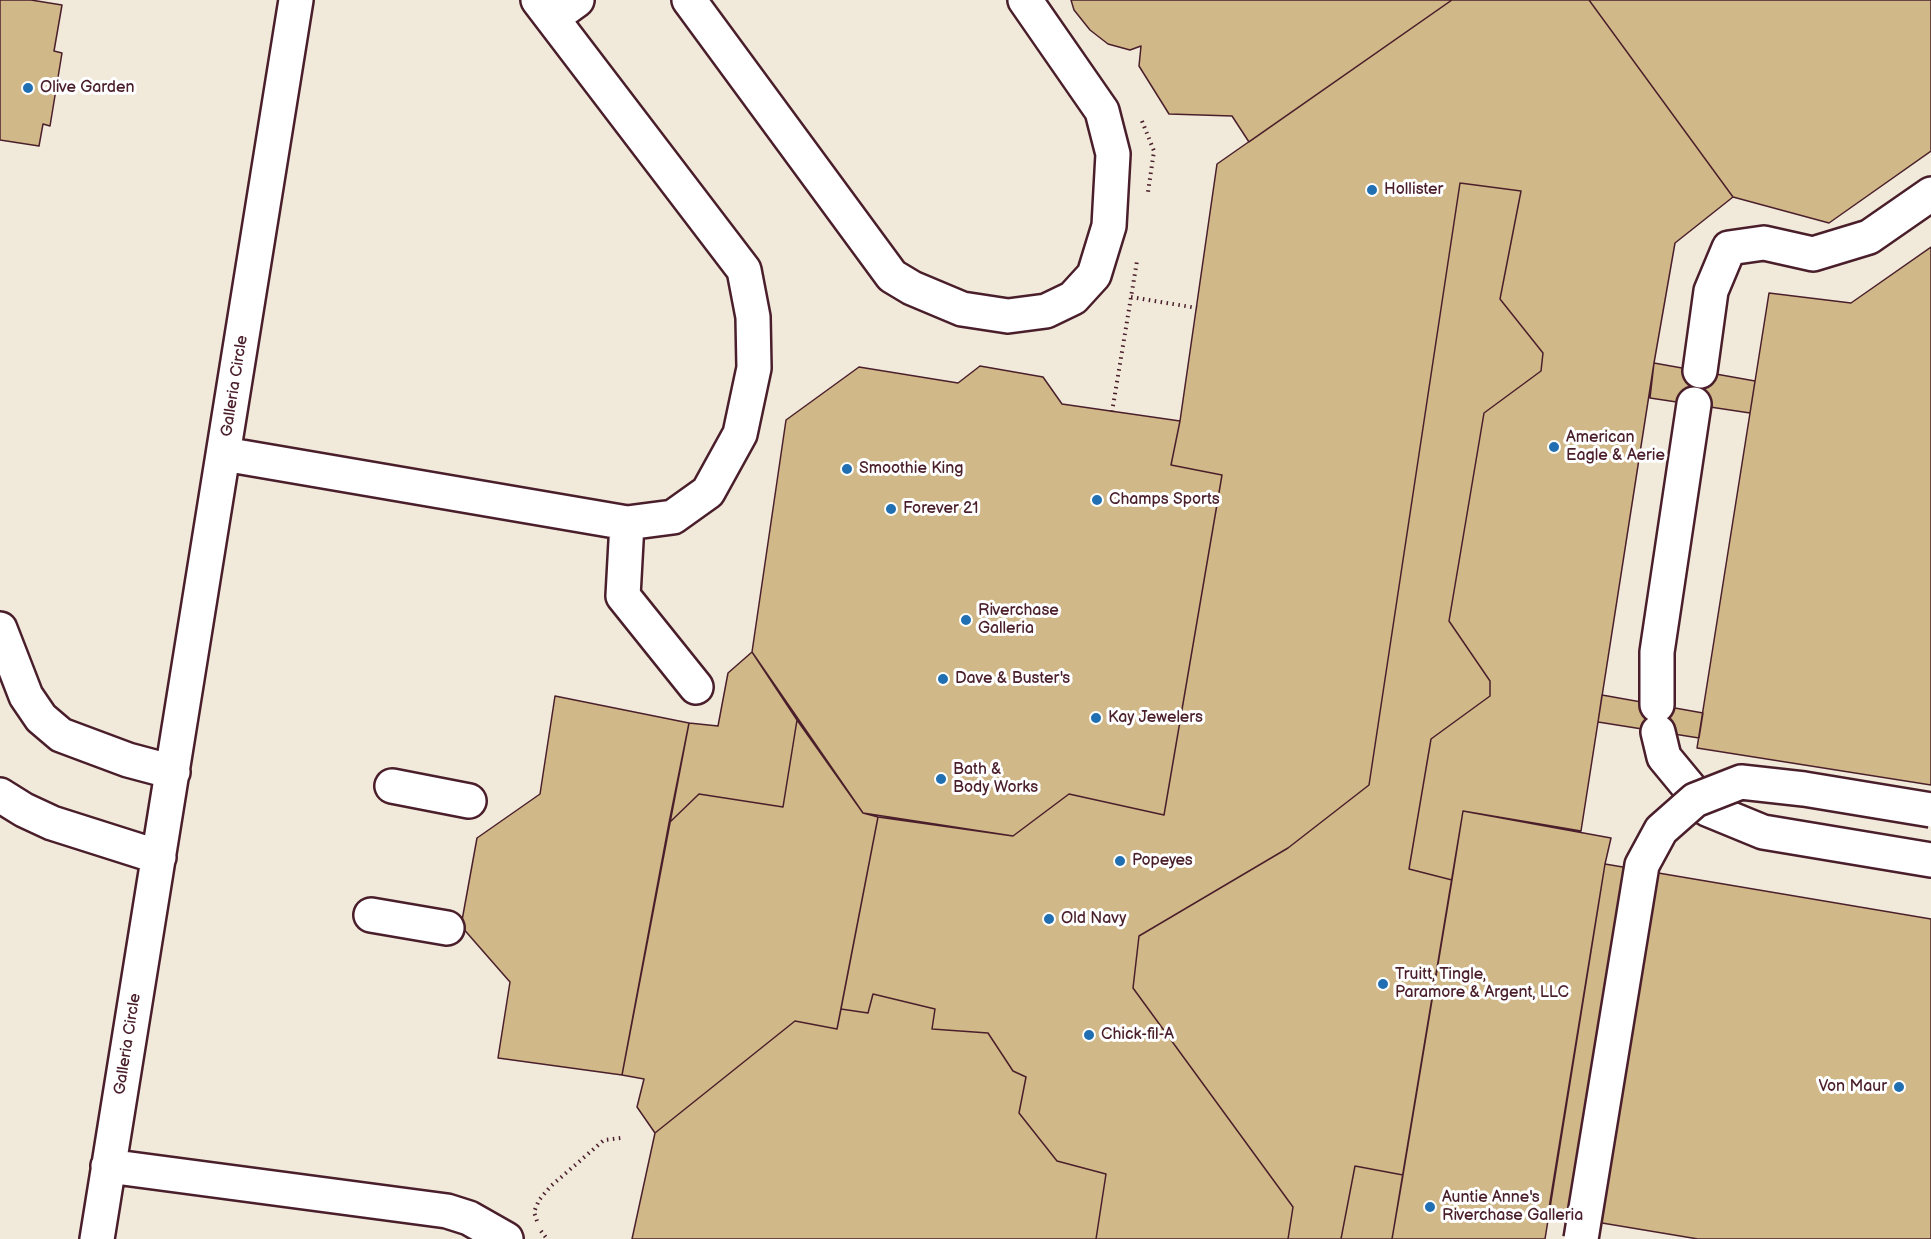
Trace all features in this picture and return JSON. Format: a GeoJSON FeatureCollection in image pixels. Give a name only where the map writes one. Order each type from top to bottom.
{"type":"FeatureCollection","features":[{"type":"Feature","properties":{"kind":"street","name":"Galleria Circle"},"geometry":{"type":"LineString","coordinates":[[94,1236],[108,1167],[173,772],[296,0]]}},
{"type":"Feature","properties":{"kind":"street"},"geometry":{"type":"LineString","coordinates":[[689,0],[892,276],[912,288],[962,309],[1008,316],[1046,311],[1072,298],[1094,275],[1109,226],[1113,154],[1102,111],[1025,0]]}},
{"type":"Feature","properties":{"kind":"street"},"geometry":{"type":"LineString","coordinates":[[224,454],[627,522],[673,517],[708,492],[740,434],[754,368],[753,317],[744,270],[556,6]]}},
{"type":"Feature","properties":{"kind":"street"},"geometry":{"type":"LineString","coordinates":[[1700,371],[1711,291],[1729,248],[1764,243],[1813,254],[1869,237],[1931,194]]}},
{"type":"Feature","properties":{"kind":"street"},"geometry":{"type":"LineString","coordinates":[[1694,405],[1657,652],[1658,718],[1664,757],[1707,809],[1763,832],[1931,860]]}},
{"type":"Feature","properties":{"kind":"street"},"geometry":{"type":"LineString","coordinates":[[627,522],[623,596],[696,687]]}},
{"type":"Feature","properties":{"kind":"street"},"geometry":{"type":"LineString","coordinates":[[0,629],[26,696],[40,718],[61,735],[128,760],[173,772]]}},
{"type":"Feature","properties":{"kind":"street"},"geometry":{"type":"LineString","coordinates":[[1581,1239],[1642,865],[1661,830],[1695,801],[1742,782],[1804,789],[1931,810]]}},
{"type":"Feature","properties":{"kind":"street"},"geometry":{"type":"LineString","coordinates":[[392,786],[469,801]]}},
{"type":"Feature","properties":{"kind":"street"},"geometry":{"type":"LineString","coordinates":[[0,795],[24,810],[52,823],[159,857]]}},
{"type":"Feature","properties":{"kind":"street"},"geometry":{"type":"LineString","coordinates":[[371,915],[447,928]]}},
{"type":"Feature","properties":{"kind":"street"},"geometry":{"type":"LineString","coordinates":[[108,1167],[447,1211],[469,1218],[506,1239]]}},
{"type":"Feature","properties":{"kind":"path"},"geometry":{"type":"LineString","coordinates":[[1131,297],[1197,308]]}},
{"type":"Feature","properties":{"kind":"path"},"geometry":{"type":"LineString","coordinates":[[547,1239],[539,1229],[534,1212],[539,1200],[551,1186],[604,1140],[621,1138]]}},
{"type":"Feature","properties":{"kind":"shaded area","name":"Riverchase Galleria"},"geometry":{"type":"Polygon","coordinates":[[[0,0],[1931,0],[1931,1239],[0,1239],[0,0]]]}},
{"type":"Feature","properties":{"kind":"building","name":"Olive Garden"},"geometry":{"type":"Polygon","coordinates":[[[0,0],[31,0],[62,5],[54,51],[62,53],[50,126],[43,124],[39,146],[0,140],[0,0]]]}},
{"type":"Feature","properties":{"kind":"building"},"geometry":{"type":"Polygon","coordinates":[[[1071,0],[1452,0],[1249,142],[1232,116],[1169,114],[1139,66],[1141,46],[1130,50],[1108,44],[1090,30],[1074,10],[1071,0]]]}},
{"type":"Feature","properties":{"kind":"building"},"geometry":{"type":"Polygon","coordinates":[[[1452,0],[1589,0],[1733,197],[1675,243],[1581,831],[1463,811],[1452,880],[1409,869],[1431,739],[1490,696],[1490,681],[1449,621],[1484,413],[1541,371],[1543,353],[1500,299],[1521,191],[1460,183],[1369,785],[1288,848],[1139,936],[1133,988],[1293,1207],[1288,1239],[1096,1239],[1106,1174],[1057,1161],[1019,1113],[1026,1077],[1013,1071],[988,1033],[932,1029],[935,1009],[873,994],[868,1013],[841,1009],[878,817],[1013,836],[1069,794],[1164,815],[1222,475],[1171,465],[1180,421],[1217,164],[1452,0]]]}},
{"type":"Feature","properties":{"kind":"building"},"geometry":{"type":"Polygon","coordinates":[[[1589,0],[1931,0],[1931,151],[1829,223],[1733,197],[1589,0]]]}},
{"type":"Feature","properties":{"kind":"building"},"geometry":{"type":"Polygon","coordinates":[[[1460,183],[1521,191],[1500,299],[1543,353],[1541,371],[1484,413],[1449,621],[1490,681],[1490,696],[1431,739],[1409,869],[1452,880],[1403,1175],[1355,1166],[1341,1239],[1288,1239],[1293,1207],[1133,988],[1139,936],[1288,848],[1369,785],[1460,183]]]}},
{"type":"Feature","properties":{"kind":"building"},"geometry":{"type":"Polygon","coordinates":[[[1931,247],[1931,785],[1697,748],[1769,293],[1851,303],[1931,247]]]}},
{"type":"Feature","properties":{"kind":"building"},"geometry":{"type":"Polygon","coordinates":[[[1654,363],[1755,381],[1750,413],[1650,398],[1654,363]]]}},
{"type":"Feature","properties":{"kind":"building"},"geometry":{"type":"Polygon","coordinates":[[[980,366],[1043,377],[1062,404],[1180,421],[1171,465],[1222,475],[1164,815],[1069,794],[1013,836],[863,813],[752,652],[786,420],[859,367],[958,383],[980,366]]]}},
{"type":"Feature","properties":{"kind":"building"},"geometry":{"type":"Polygon","coordinates":[[[752,652],[797,720],[783,807],[699,794],[669,823],[689,723],[718,726],[728,673],[752,652]]]}},
{"type":"Feature","properties":{"kind":"building"},"geometry":{"type":"Polygon","coordinates":[[[1602,695],[1703,713],[1699,738],[1598,722],[1602,695]]]}},
{"type":"Feature","properties":{"kind":"building"},"geometry":{"type":"Polygon","coordinates":[[[555,696],[689,723],[622,1075],[498,1058],[510,982],[461,926],[477,838],[540,794],[555,696]]]}},
{"type":"Feature","properties":{"kind":"building"},"geometry":{"type":"Polygon","coordinates":[[[797,720],[863,813],[878,817],[837,1029],[795,1021],[655,1133],[637,1107],[644,1079],[622,1075],[669,823],[699,794],[783,807],[797,720]]]}},
{"type":"Feature","properties":{"kind":"building"},"geometry":{"type":"Polygon","coordinates":[[[1463,811],[1611,838],[1545,1239],[1392,1239],[1463,811]]]}},
{"type":"Feature","properties":{"kind":"building"},"geometry":{"type":"Polygon","coordinates":[[[1605,864],[1931,919],[1931,1239],[1698,1239],[1548,1214],[1605,864]]]}},
{"type":"Feature","properties":{"kind":"building"},"geometry":{"type":"Polygon","coordinates":[[[873,994],[935,1009],[932,1029],[988,1033],[1013,1071],[1026,1077],[1019,1113],[1057,1161],[1106,1174],[1096,1239],[632,1239],[655,1133],[795,1021],[837,1029],[841,1009],[868,1013],[873,994]]]}},
{"type":"Feature","properties":{"kind":"building"},"geometry":{"type":"Polygon","coordinates":[[[1355,1166],[1403,1175],[1392,1239],[1341,1239],[1355,1166]]]}},
{"type":"Feature","properties":{"kind":"place","name":"Olive Garden"},"geometry":{"type":"Point","coordinates":[28,88]}},
{"type":"Feature","properties":{"kind":"place","name":"Hollister"},"geometry":{"type":"Point","coordinates":[1372,190]}},
{"type":"Feature","properties":{"kind":"place","name":"American Eagle & Aerie"},"geometry":{"type":"Point","coordinates":[1554,447]}},
{"type":"Feature","properties":{"kind":"place","name":"Smoothie King"},"geometry":{"type":"Point","coordinates":[847,469]}},
{"type":"Feature","properties":{"kind":"place","name":"Champs Sports"},"geometry":{"type":"Point","coordinates":[1097,500]}},
{"type":"Feature","properties":{"kind":"place","name":"Forever 21"},"geometry":{"type":"Point","coordinates":[891,509]}},
{"type":"Feature","properties":{"kind":"place","name":"Riverchase Galleria"},"geometry":{"type":"Point","coordinates":[966,620]}},
{"type":"Feature","properties":{"kind":"place","name":"Dave & Buster's"},"geometry":{"type":"Point","coordinates":[943,679]}},
{"type":"Feature","properties":{"kind":"place","name":"Kay Jewelers"},"geometry":{"type":"Point","coordinates":[1096,718]}},
{"type":"Feature","properties":{"kind":"place","name":"Bath & Body Works"},"geometry":{"type":"Point","coordinates":[941,779]}},
{"type":"Feature","properties":{"kind":"place","name":"Popeyes"},"geometry":{"type":"Point","coordinates":[1120,861]}},
{"type":"Feature","properties":{"kind":"place","name":"Old Navy"},"geometry":{"type":"Point","coordinates":[1049,919]}},
{"type":"Feature","properties":{"kind":"place","name":"Truitt, Tingle, Paramore & Argent, LLC"},"geometry":{"type":"Point","coordinates":[1383,984]}},
{"type":"Feature","properties":{"kind":"place","name":"Chick-fil-A"},"geometry":{"type":"Point","coordinates":[1089,1035]}},
{"type":"Feature","properties":{"kind":"place","name":"Von Maur"},"geometry":{"type":"Point","coordinates":[1899,1087]}},
{"type":"Feature","properties":{"kind":"place","name":"Auntie Anne's Riverchase Galleria"},"geometry":{"type":"Point","coordinates":[1430,1207]}}]}
